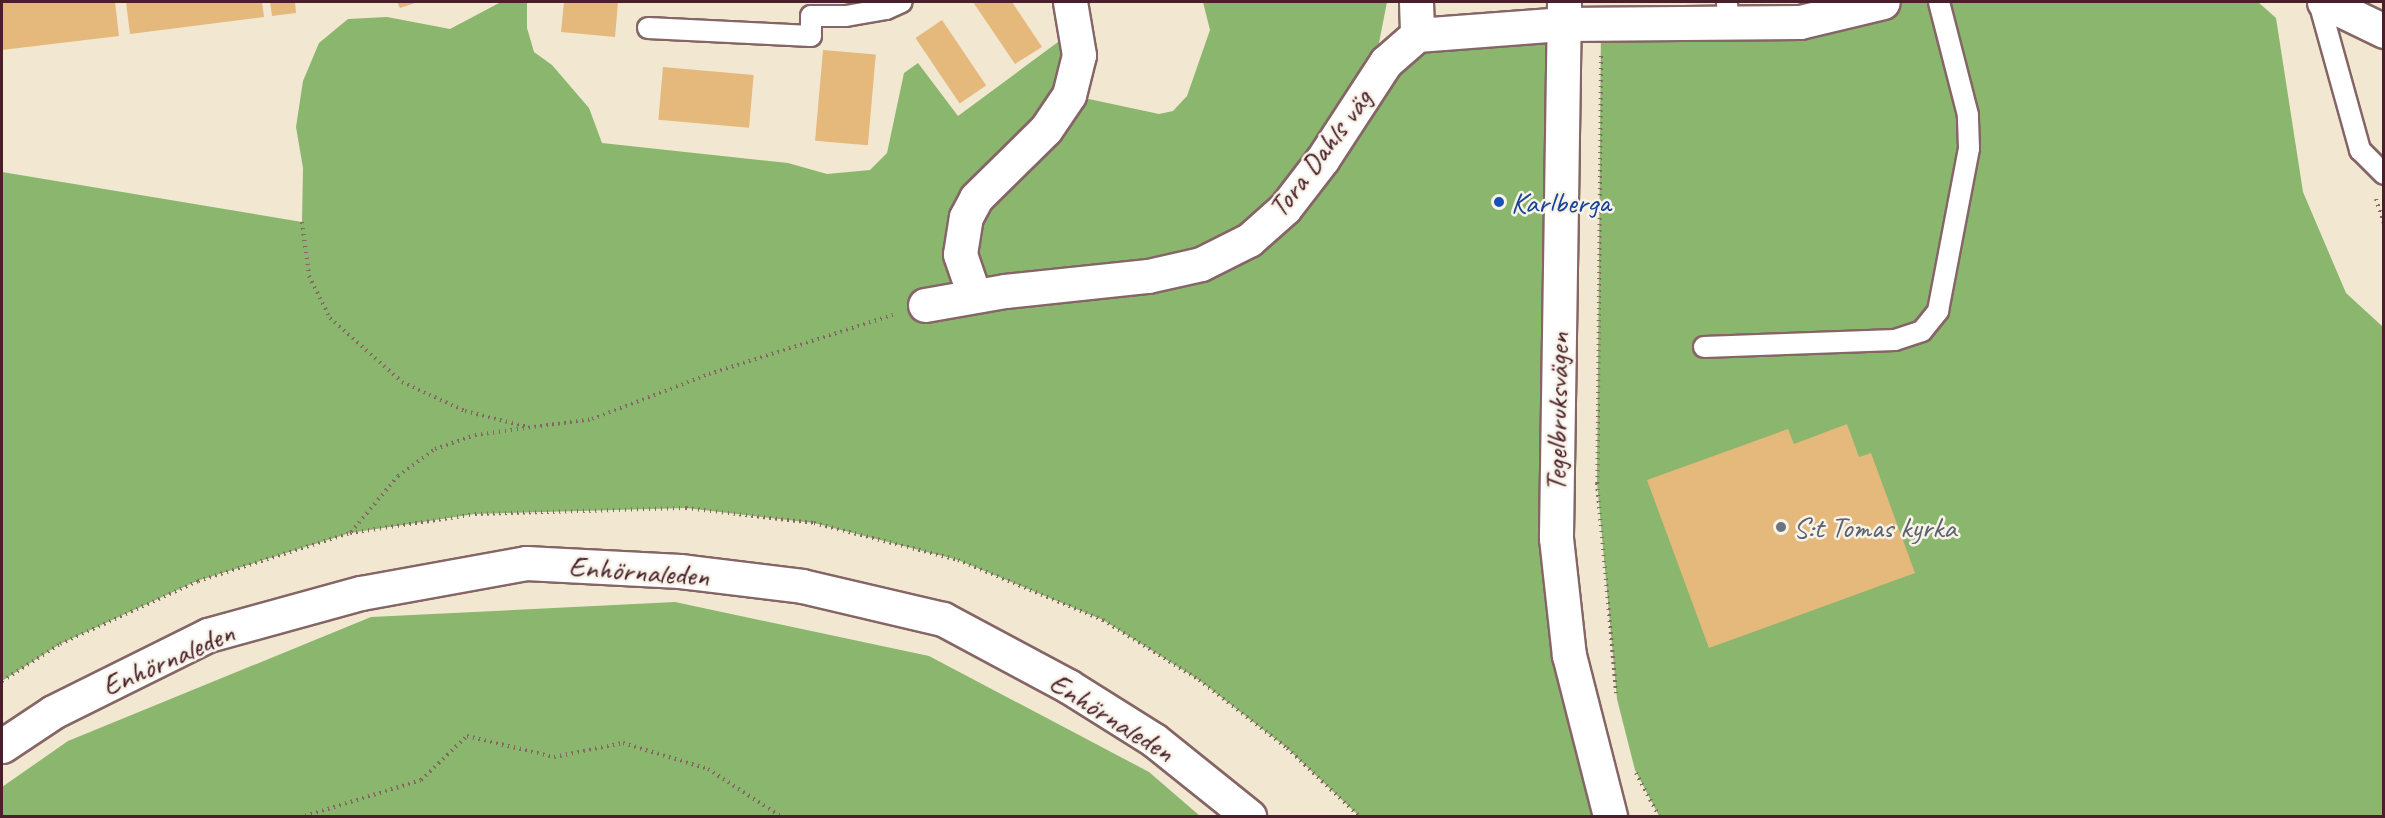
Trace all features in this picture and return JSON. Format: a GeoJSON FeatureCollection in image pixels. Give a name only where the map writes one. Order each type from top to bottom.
{"type":"FeatureCollection","features":[{"type":"Feature","properties":{"kind":"street"},"geometry":{"type":"LineString","coordinates":[[974,295],[960,254],[966,217],[976,198],[1046,129],[1069,95],[1079,55],[1070,2]]}},
{"type":"Feature","properties":{"kind":"street"},"geometry":{"type":"LineString","coordinates":[[1416,2],[1417,35],[1564,13],[1602,24],[1727,12],[1800,22],[1883,2]]}},
{"type":"Feature","properties":{"kind":"street"},"geometry":{"type":"LineString","coordinates":[[2330,2],[2384,31]]}},
{"type":"Feature","properties":{"kind":"street","name":"Tegelbruksvägen"},"geometry":{"type":"LineString","coordinates":[[1564,13],[1556,538],[1569,655],[1610,816]]}},
{"type":"Feature","properties":{"kind":"street","name":"Tora Dahls väg"},"geometry":{"type":"LineString","coordinates":[[925,305],[974,295],[1148,276],[1201,264],[1249,240],[1285,208],[1322,160],[1386,62],[1417,35]]}},
{"type":"Feature","properties":{"kind":"street","name":"Enhörnaleden"},"geometry":{"type":"LineString","coordinates":[[2,746],[53,712],[208,635],[361,593],[526,563],[656,570],[802,586],[943,619],[1068,686],[1154,740],[1250,816]]}},
{"type":"Feature","properties":{"kind":"lane"},"geometry":{"type":"LineString","coordinates":[[648,28],[811,36],[812,16],[846,16],[886,9],[902,2]]}},
{"type":"Feature","properties":{"kind":"lane"},"geometry":{"type":"LineString","coordinates":[[1704,347],[1895,340],[1922,331],[1938,310],[1969,148],[1968,115],[1938,2]]}},
{"type":"Feature","properties":{"kind":"lane"},"geometry":{"type":"LineString","coordinates":[[2330,2],[2360,150],[2384,174]]}},
{"type":"Feature","properties":{"kind":"path"},"geometry":{"type":"LineString","coordinates":[[1602,24],[1597,483],[1617,699]]}},
{"type":"Feature","properties":{"kind":"path"},"geometry":{"type":"LineString","coordinates":[[302,222],[309,276],[330,318],[402,382],[465,411],[532,428]]}},
{"type":"Feature","properties":{"kind":"path"},"geometry":{"type":"LineString","coordinates":[[350,533],[398,476],[435,449],[476,435],[592,419],[709,374],[925,305]]}},
{"type":"Feature","properties":{"kind":"path"},"geometry":{"type":"LineString","coordinates":[[305,816],[421,780],[467,736],[555,757],[623,744],[708,769],[780,816]]}},
{"type":"Feature","properties":{"kind":"path"},"geometry":{"type":"LineString","coordinates":[[1635,770],[1659,816]]}},
{"type":"Feature","properties":{"kind":"green space"},"geometry":{"type":"Polygon","coordinates":[[[501,2],[527,2],[527,28],[534,52],[552,65],[589,108],[602,143],[788,163],[827,174],[870,170],[887,153],[904,73],[918,63],[958,116],[1077,28],[1070,95],[1159,114],[1173,111],[1187,96],[1210,30],[1203,2],[1387,2],[1378,48],[1417,35],[1565,24],[1556,538],[1610,816],[1359,816],[1287,748],[1199,680],[1103,620],[958,560],[814,523],[686,508],[475,514],[350,533],[197,581],[60,644],[2,681],[2,172],[302,222],[303,168],[296,127],[303,81],[319,43],[348,19],[387,17],[450,29],[501,2]]]}},
{"type":"Feature","properties":{"kind":"green space"},"geometry":{"type":"Polygon","coordinates":[[[1801,2],[2258,2],[2276,18],[2303,192],[2346,293],[2383,327],[2383,816],[1659,816],[1635,770],[1617,699],[1597,483],[1601,24],[1800,21],[1801,2]]]}},
{"type":"Feature","properties":{"kind":"green space"},"geometry":{"type":"Polygon","coordinates":[[[675,602],[929,656],[1149,772],[1200,816],[2,816],[2,787],[68,741],[371,617],[675,602]]]}},
{"type":"Feature","properties":{"kind":"building"},"geometry":{"type":"Polygon","coordinates":[[[2,2],[115,2],[119,36],[2,50],[2,2]]]}},
{"type":"Feature","properties":{"kind":"building"},"geometry":{"type":"Polygon","coordinates":[[[126,2],[262,2],[264,17],[130,34],[126,2]]]}},
{"type":"Feature","properties":{"kind":"building"},"geometry":{"type":"Polygon","coordinates":[[[270,2],[295,2],[296,13],[272,16],[270,2]]]}},
{"type":"Feature","properties":{"kind":"building"},"geometry":{"type":"Polygon","coordinates":[[[397,2],[418,2],[400,8],[397,2]]]}},
{"type":"Feature","properties":{"kind":"building"},"geometry":{"type":"Polygon","coordinates":[[[564,2],[618,2],[615,37],[561,32],[564,2]]]}},
{"type":"Feature","properties":{"kind":"building"},"geometry":{"type":"Polygon","coordinates":[[[973,2],[1012,2],[1042,47],[1015,64],[973,2]]]}},
{"type":"Feature","properties":{"kind":"building"},"geometry":{"type":"Polygon","coordinates":[[[942,20],[986,85],[960,103],[915,38],[942,20]]]}},
{"type":"Feature","properties":{"kind":"building"},"geometry":{"type":"Polygon","coordinates":[[[823,50],[876,55],[868,145],[815,141],[823,50]]]}},
{"type":"Feature","properties":{"kind":"building"},"geometry":{"type":"Polygon","coordinates":[[[663,67],[754,75],[749,128],[658,120],[663,67]]]}},
{"type":"Feature","properties":{"kind":"building","name":"S:t Tomas kyrka"},"geometry":{"type":"Polygon","coordinates":[[[1847,424],[1859,457],[1871,453],[1915,573],[1709,648],[1647,480],[1788,429],[1794,444],[1847,424]]]}},
{"type":"Feature","properties":{"kind":"place","name":"Karlberga"},"geometry":{"type":"Point","coordinates":[1499,202]}},
{"type":"Feature","properties":{"kind":"place","name":"S:t Tomas kyrka"},"geometry":{"type":"Point","coordinates":[1781,527]}}]}
